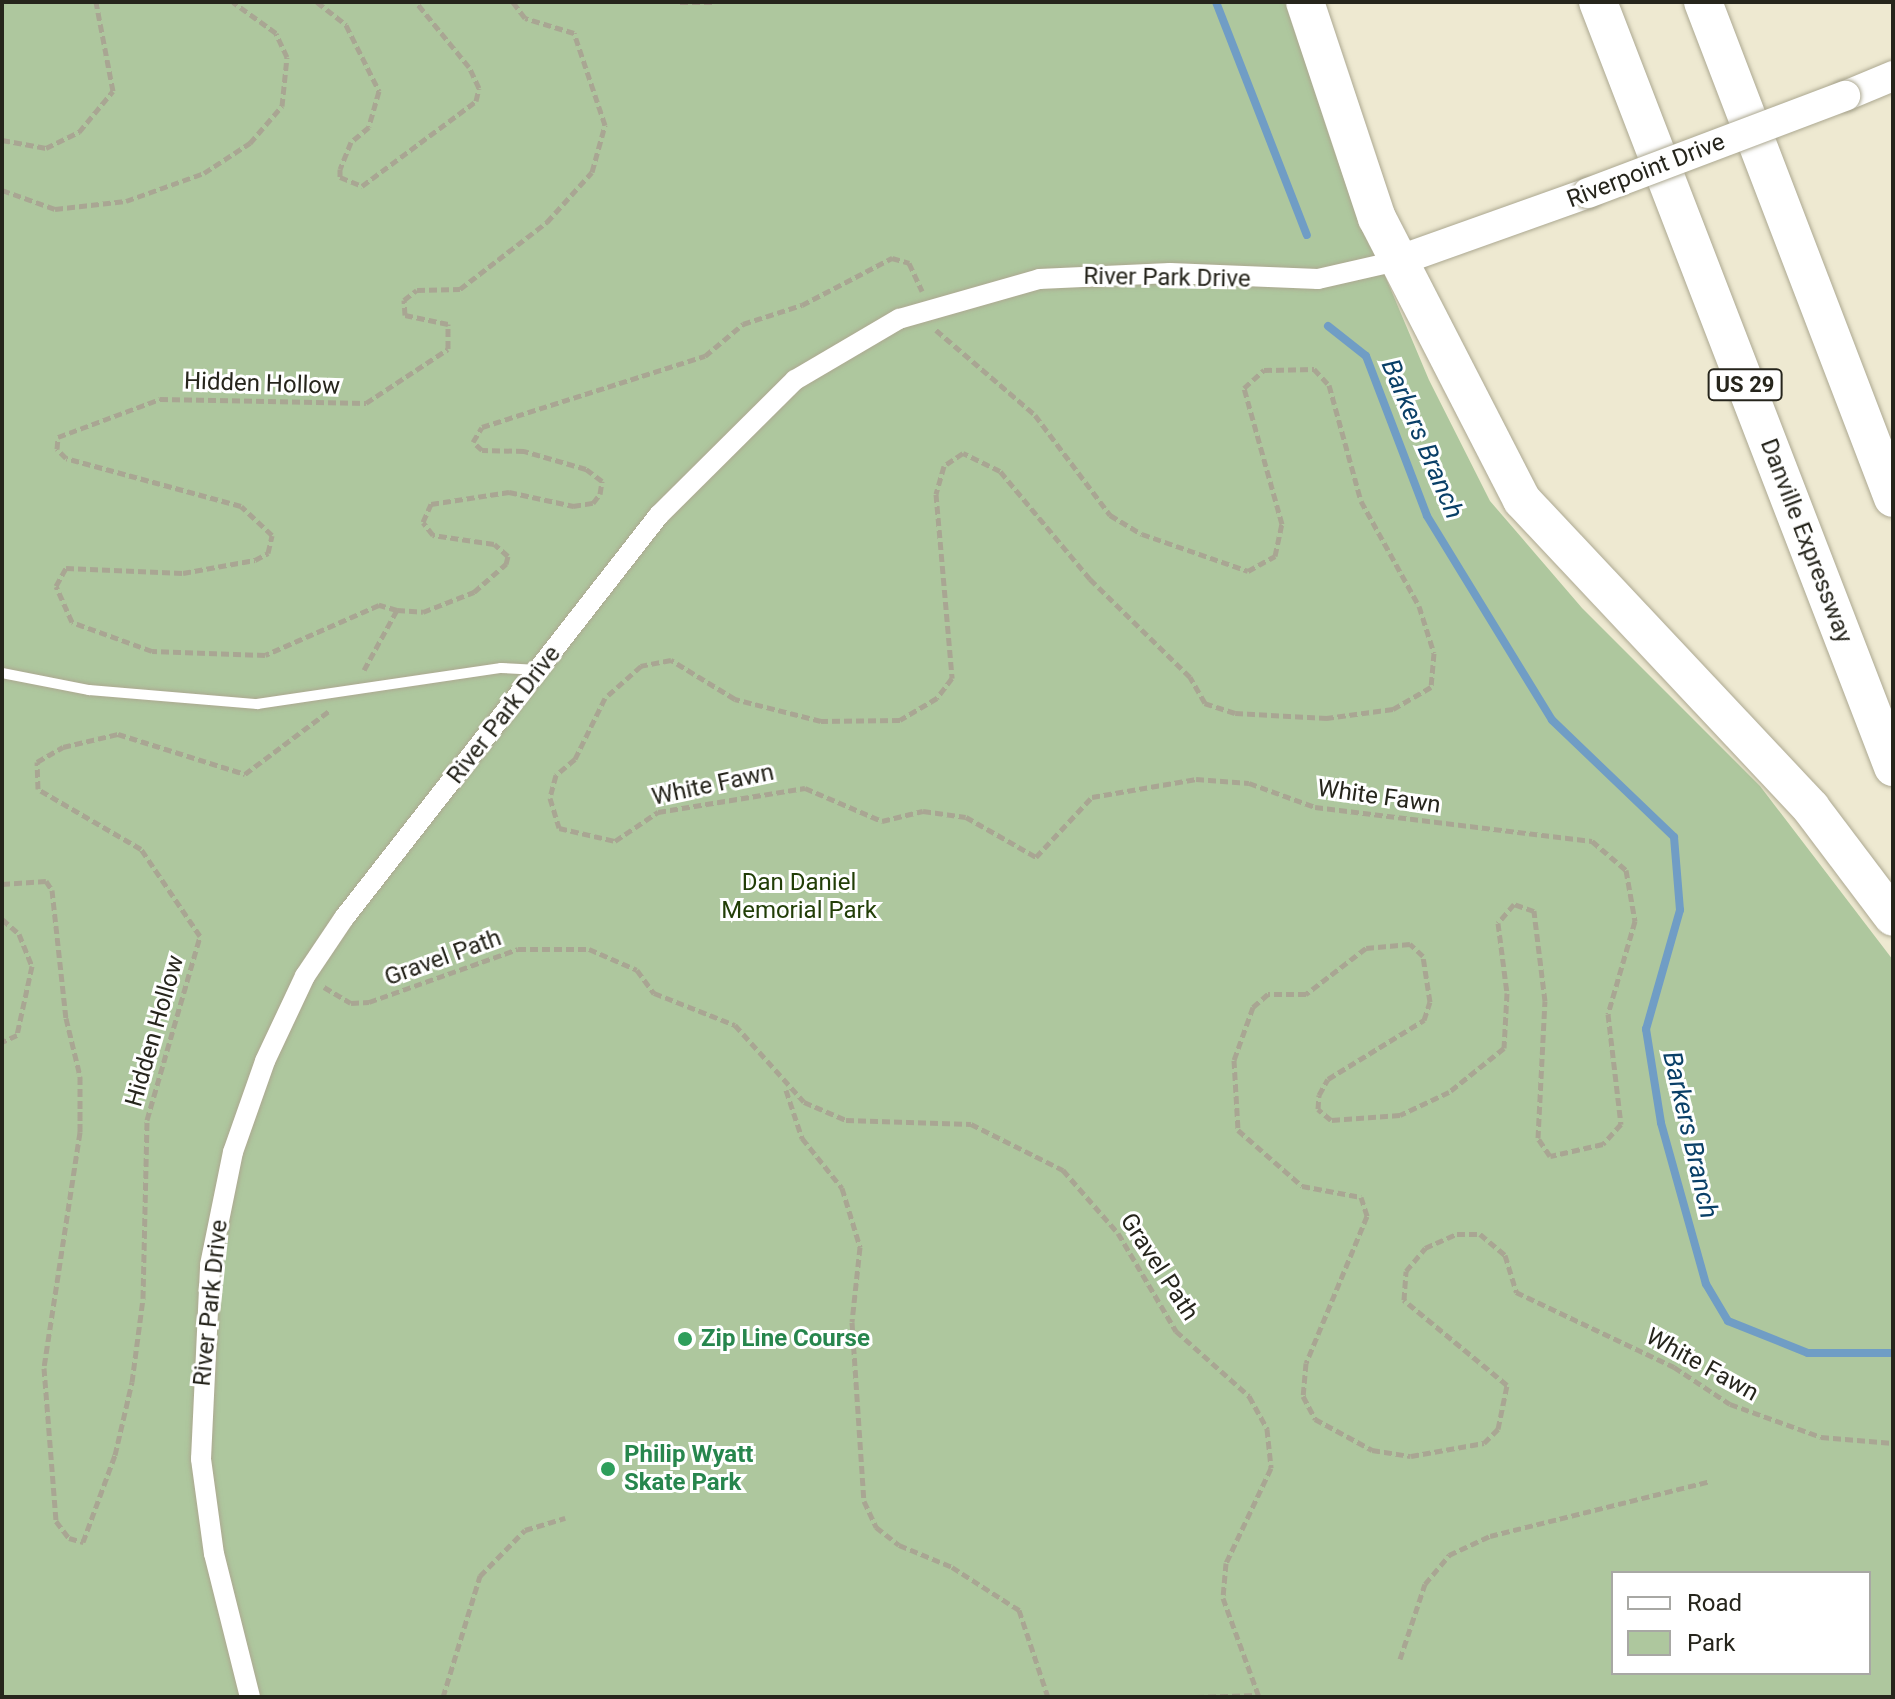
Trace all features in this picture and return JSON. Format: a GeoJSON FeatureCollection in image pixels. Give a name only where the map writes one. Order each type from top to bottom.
{"type":"FeatureCollection","features":[{"type":"Feature","properties":{"kind":"highway"},"geometry":{"type":"LineString","coordinates":[[1305,2],[1397,261],[1522,500],[1811,808],[1893,917]]}},
{"type":"Feature","properties":{"kind":"highway","name":"Danville Expressway"},"geometry":{"type":"LineString","coordinates":[[1598,2],[1893,767]]}},
{"type":"Feature","properties":{"kind":"highway"},"geometry":{"type":"LineString","coordinates":[[1703,2],[1893,498]]}},
{"type":"Feature","properties":{"kind":"street","name":"Riverpoint Drive"},"geometry":{"type":"LineString","coordinates":[[1397,261],[1588,193],[1893,76]]}},
{"type":"Feature","properties":{"kind":"street","name":"River Park Drive"},"geometry":{"type":"LineString","coordinates":[[250,1697],[214,1554],[201,1459],[200,1364],[233,1152],[305,976],[659,515],[761,409],[849,344],[927,309],[1039,279],[1144,273],[1318,279],[1397,261]]}},
{"type":"Feature","properties":{"kind":"lane"},"geometry":{"type":"LineString","coordinates":[[2,673],[173,700],[257,704],[344,695],[501,668],[540,670]]}},
{"type":"Feature","properties":{"kind":"path"},"geometry":{"type":"LineString","coordinates":[[2,140],[46,148],[79,132],[113,91],[96,2]]}},
{"type":"Feature","properties":{"kind":"path"},"geometry":{"type":"LineString","coordinates":[[2,190],[55,209],[126,201],[204,173],[250,143],[282,106],[287,57],[276,33],[233,2]]}},
{"type":"Feature","properties":{"kind":"path"},"geometry":{"type":"LineString","coordinates":[[317,2],[346,25],[379,91],[369,127],[351,142],[340,169],[340,177],[362,186],[476,101],[479,88],[469,67],[416,2]]}},
{"type":"Feature","properties":{"kind":"path","name":"Hidden Hollow"},"geometry":{"type":"LineString","coordinates":[[2,884],[46,881],[52,890],[66,1018],[80,1076],[80,1132],[44,1368],[56,1521],[69,1538],[83,1542],[115,1455],[132,1382],[143,1298],[147,1120],[200,936],[141,849],[38,789],[37,762],[63,747],[118,734],[245,774],[344,695],[390,631],[397,610],[379,605],[265,655],[152,651],[72,622],[56,586],[66,568],[183,573],[255,560],[268,553],[272,535],[241,506],[66,458],[57,449],[58,437],[160,399],[366,403],[448,349],[448,324],[405,315],[404,300],[417,290],[460,289],[547,222],[592,172],[605,125],[574,33],[525,18],[513,2]]}},
{"type":"Feature","properties":{"kind":"path"},"geometry":{"type":"LineString","coordinates":[[680,2],[714,2]]}},
{"type":"Feature","properties":{"kind":"path","name":"White Fawn"},"geometry":{"type":"LineString","coordinates":[[397,610],[423,612],[474,592],[506,564],[494,544],[433,535],[423,522],[431,504],[509,492],[573,506],[593,503],[600,494],[602,481],[586,469],[524,451],[482,450],[473,442],[482,427],[705,356],[743,324],[802,305],[892,258],[909,263],[927,309],[946,342],[1035,415],[1110,515],[1142,534],[1248,571],[1275,556],[1282,524],[1244,388],[1264,370],[1314,369],[1329,385],[1361,501],[1419,606],[1434,653],[1431,687],[1393,709],[1327,718],[1235,713],[1205,703],[1190,677],[1090,579],[1000,471],[963,453],[944,466],[936,494],[952,678],[937,698],[900,720],[821,721],[735,699],[671,660],[641,666],[605,698],[575,759],[556,775],[550,798],[559,828],[615,841],[658,812],[805,788],[882,821],[923,811],[966,817],[1036,857],[1092,797],[1196,779],[1249,783],[1315,807],[1592,841],[1626,870],[1635,921],[1608,1014],[1621,1124],[1603,1144],[1550,1156],[1538,1138],[1545,1001],[1534,911],[1514,904],[1498,923],[1507,993],[1504,1048],[1449,1092],[1400,1115],[1331,1120],[1318,1109],[1319,1095],[1328,1079],[1424,1020],[1430,1002],[1423,956],[1410,944],[1366,948],[1306,994],[1268,994],[1253,1007],[1234,1060],[1238,1130],[1302,1186],[1361,1197],[1367,1216],[1306,1363],[1303,1396],[1315,1419],[1372,1450],[1411,1456],[1484,1443],[1498,1429],[1507,1385],[1404,1300],[1406,1271],[1425,1248],[1457,1234],[1480,1234],[1505,1255],[1516,1292],[1674,1367],[1730,1404],[1821,1437],[1893,1443]]}},
{"type":"Feature","properties":{"kind":"path"},"geometry":{"type":"LineString","coordinates":[[2,919],[19,934],[32,966],[17,1035],[4,1041]]}},
{"type":"Feature","properties":{"kind":"path","name":"Gravel Path"},"geometry":{"type":"LineString","coordinates":[[305,976],[351,1003],[369,1002],[518,949],[589,949],[637,970],[654,993],[735,1025],[786,1089],[802,1138],[842,1188],[860,1247],[852,1322],[864,1501],[876,1527],[899,1545],[952,1567],[1019,1610],[1048,1697]]}},
{"type":"Feature","properties":{"kind":"path","name":"Gravel Path"},"geometry":{"type":"LineString","coordinates":[[786,1089],[846,1120],[947,1118],[1040,1153],[1085,1191],[1118,1233],[1176,1331],[1249,1396],[1267,1429],[1271,1468],[1226,1563],[1223,1598],[1258,1696],[1196,1697]]}},
{"type":"Feature","properties":{"kind":"path"},"geometry":{"type":"LineString","coordinates":[[1400,1659],[1425,1584],[1449,1555],[1490,1536],[1710,1481]]}},
{"type":"Feature","properties":{"kind":"path"},"geometry":{"type":"LineString","coordinates":[[443,1697],[480,1576],[525,1530],[565,1518]]}},
{"type":"Feature","properties":{"kind":"green space","name":"Dan Daniel Memorial Park"},"geometry":{"type":"Polygon","coordinates":[[[2,2],[1290,2],[1343,176],[1429,380],[1490,501],[1582,608],[1760,786],[1893,960],[1893,1697],[2,1697],[2,2]]]}},
{"type":"Feature","properties":{"kind":"waterway","name":"Barkers Branch"},"geometry":{"type":"LineString","coordinates":[[1216,2],[1307,235]]}},
{"type":"Feature","properties":{"kind":"waterway","name":"Barkers Branch"},"geometry":{"type":"LineString","coordinates":[[1328,326],[1366,356],[1427,516],[1552,720],[1674,837],[1680,910],[1646,1029],[1661,1123],[1706,1284],[1728,1321],[1808,1353],[1893,1353]]}},
{"type":"Feature","properties":{"kind":"place","name":"Zip Line Course"},"geometry":{"type":"Point","coordinates":[685,1339]}},
{"type":"Feature","properties":{"kind":"place","name":"Philip Wyatt Skate Park"},"geometry":{"type":"Point","coordinates":[608,1469]}}]}
